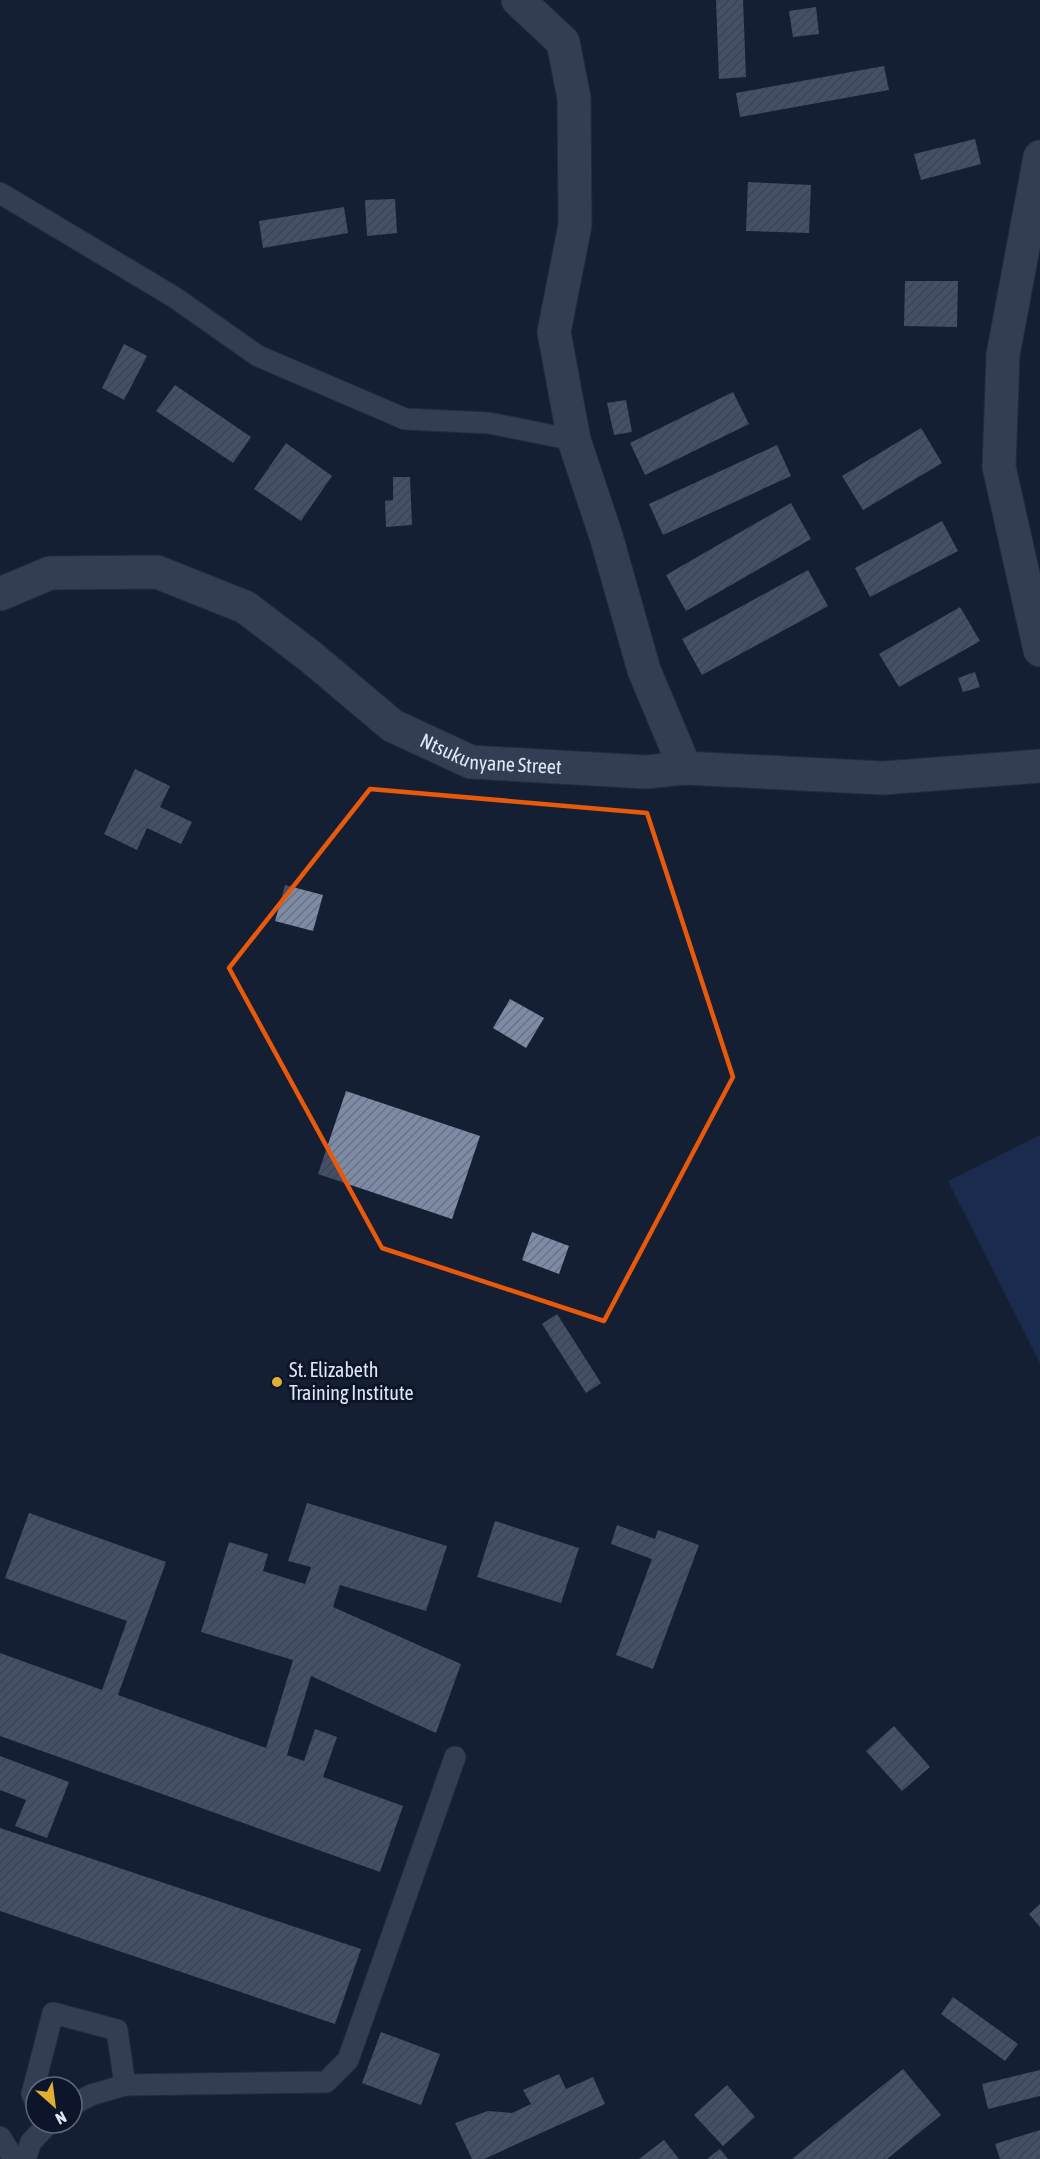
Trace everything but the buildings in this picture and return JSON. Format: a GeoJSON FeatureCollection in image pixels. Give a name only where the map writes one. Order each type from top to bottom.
{"type":"FeatureCollection","features":[{"type":"Feature","properties":{"kind":"street"},"geometry":{"type":"LineString","coordinates":[[528,4],[563,42],[574,98],[575,225],[554,333],[574,440],[606,536],[644,670],[685,768]]}},
{"type":"Feature","properties":{"kind":"street"},"geometry":{"type":"LineString","coordinates":[[1040,157],[1003,355],[999,467],[1040,650]]}},
{"type":"Feature","properties":{"kind":"street","name":"Ntsukunyane Street"},"geometry":{"type":"LineString","coordinates":[[0,594],[50,573],[157,572],[245,607],[311,657],[393,726],[471,762],[646,772],[685,768],[883,778],[1040,766]]}},
{"type":"Feature","properties":{"kind":"lane"},"geometry":{"type":"LineString","coordinates":[[0,193],[174,297],[258,356],[405,419],[489,423],[574,440]]}},
{"type":"Feature","properties":{"kind":"lane"},"geometry":{"type":"LineString","coordinates":[[84,2099],[125,2085],[326,2082],[335,2074],[348,2060],[455,1757]]}},
{"type":"Feature","properties":{"kind":"lane"},"geometry":{"type":"LineString","coordinates":[[37,2075],[53,2013],[117,2030],[125,2085]]}},
{"type":"Feature","properties":{"kind":"lane"},"geometry":{"type":"LineString","coordinates":[[25,2159],[31,2142],[37,2135]]}},
{"type":"Feature","properties":{"kind":"lane"},"geometry":{"type":"LineString","coordinates":[[0,2137],[14,2159]]}},
{"type":"Feature","properties":{"kind":"highlighted area"},"geometry":{"type":"Polygon","coordinates":[[[370,789],[647,813],[733,1077],[604,1321],[382,1248],[229,968],[370,789]]]}},
{"type":"Feature","properties":{"kind":"shaded area"},"geometry":{"type":"Polygon","coordinates":[[[1040,1135],[1040,1363],[948,1181],[1040,1135]]]}},
{"type":"Feature","properties":{"kind":"place","name":"St. Elizabeth Training Institute"},"geometry":{"type":"Point","coordinates":[277,1382]}}]}
